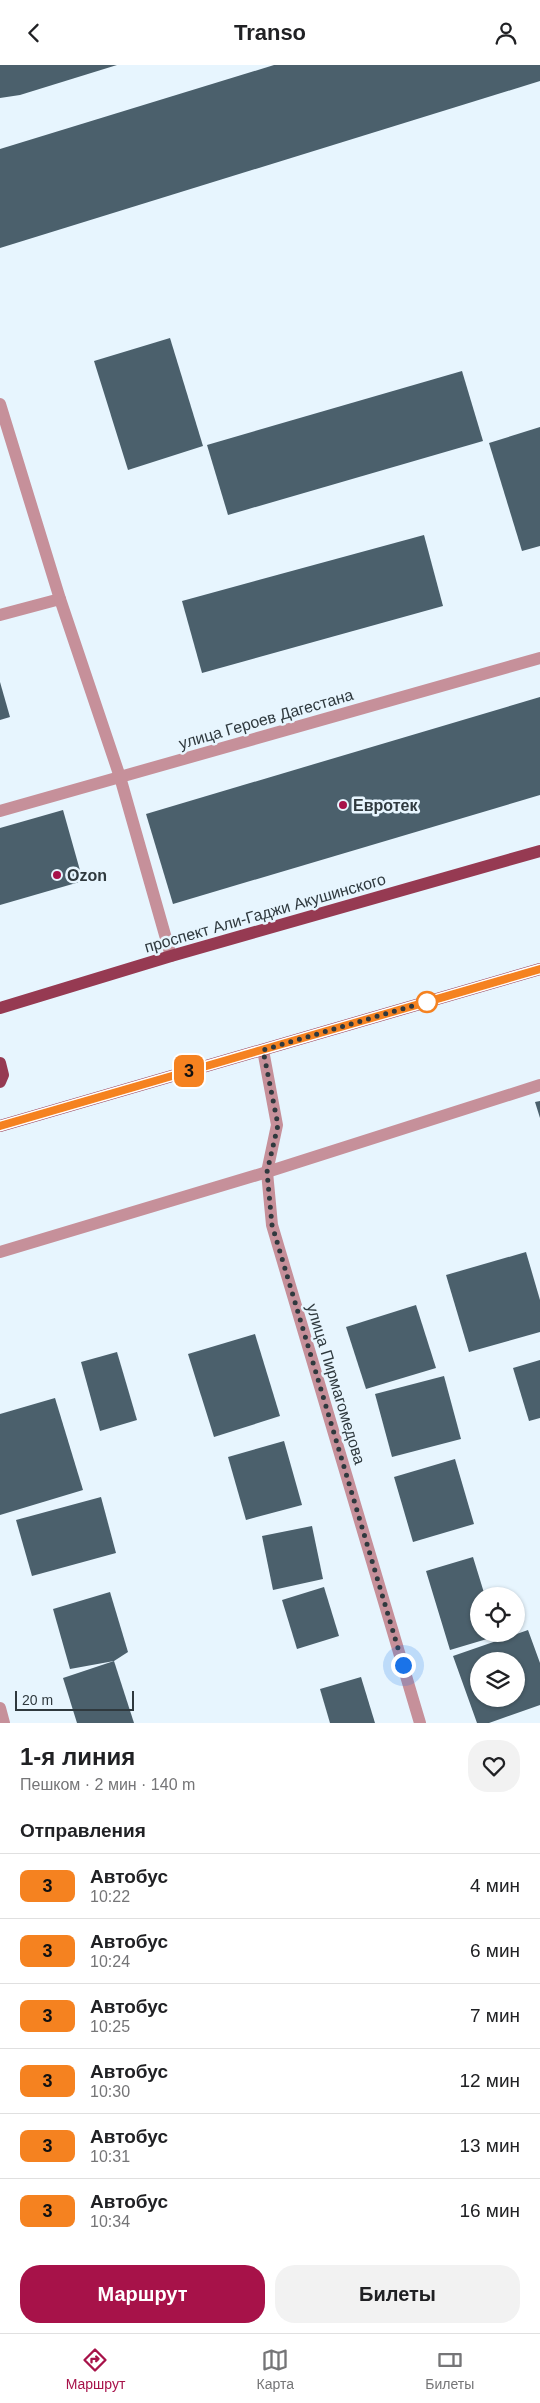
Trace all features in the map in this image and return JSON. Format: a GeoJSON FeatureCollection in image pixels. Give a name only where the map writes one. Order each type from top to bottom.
{"type":"FeatureCollection","features":[{"type":"Feature","properties":{"kind":"main road","name":"проспект Али-Гаджи Акушинского"},"geometry":{"type":"LineString","coordinates":[[0,1008],[540,851]]}},
{"type":"Feature","properties":{"kind":"main road"},"geometry":{"type":"LineString","coordinates":[[0,1126],[540,969]]}},
{"type":"Feature","properties":{"kind":"main road"},"geometry":{"type":"LineString","coordinates":[[0,1063],[3,1075],[0,1082]]}},
{"type":"Feature","properties":{"kind":"street"},"geometry":{"type":"LineString","coordinates":[[0,404],[60,599],[120,777],[171,957]]}},
{"type":"Feature","properties":{"kind":"street"},"geometry":{"type":"LineString","coordinates":[[0,615],[60,599]]}},
{"type":"Feature","properties":{"kind":"street","name":"улица Героев Дагестана"},"geometry":{"type":"LineString","coordinates":[[0,811],[540,658]]}},
{"type":"Feature","properties":{"kind":"street","name":"улица Пирмагомедова"},"geometry":{"type":"LineString","coordinates":[[263,1050],[278,1125],[267,1172],[272,1225],[420,1723]]}},
{"type":"Feature","properties":{"kind":"street"},"geometry":{"type":"LineString","coordinates":[[0,1252],[267,1172],[540,1085]]}},
{"type":"Feature","properties":{"kind":"street"},"geometry":{"type":"LineString","coordinates":[[0,1708],[4,1723]]}},
{"type":"Feature","properties":{"kind":"building"},"geometry":{"type":"Polygon","coordinates":[[[0,65],[117,65],[20,95],[0,98],[0,65]]]}},
{"type":"Feature","properties":{"kind":"building"},"geometry":{"type":"Polygon","coordinates":[[[274,65],[540,65],[540,81],[0,248],[0,149],[274,65]]]}},
{"type":"Feature","properties":{"kind":"building"},"geometry":{"type":"Polygon","coordinates":[[[170,338],[203,446],[128,470],[94,361],[170,338]]]}},
{"type":"Feature","properties":{"kind":"building"},"geometry":{"type":"Polygon","coordinates":[[[462,371],[483,441],[228,515],[207,445],[462,371]]]}},
{"type":"Feature","properties":{"kind":"building"},"geometry":{"type":"Polygon","coordinates":[[[540,427],[540,546],[522,551],[489,443],[540,427]]]}},
{"type":"Feature","properties":{"kind":"building"},"geometry":{"type":"Polygon","coordinates":[[[424,535],[443,606],[202,673],[182,601],[424,535]]]}},
{"type":"Feature","properties":{"kind":"building"},"geometry":{"type":"Polygon","coordinates":[[[0,682],[10,717],[0,720],[0,682]]]}},
{"type":"Feature","properties":{"kind":"building","name":"Евротек"},"geometry":{"type":"Polygon","coordinates":[[[540,697],[540,795],[173,904],[146,814],[540,697]]]}},
{"type":"Feature","properties":{"kind":"building"},"geometry":{"type":"Polygon","coordinates":[[[63,810],[83,881],[0,905],[0,828],[63,810]]]}},
{"type":"Feature","properties":{"kind":"building"},"geometry":{"type":"Polygon","coordinates":[[[540,1101],[540,1118],[535,1102],[540,1101]]]}},
{"type":"Feature","properties":{"kind":"building"},"geometry":{"type":"Polygon","coordinates":[[[526,1252],[540,1300],[540,1332],[469,1352],[446,1275],[526,1252]]]}},
{"type":"Feature","properties":{"kind":"building"},"geometry":{"type":"Polygon","coordinates":[[[416,1305],[436,1368],[366,1389],[346,1327],[416,1305]]]}},
{"type":"Feature","properties":{"kind":"building"},"geometry":{"type":"Polygon","coordinates":[[[255,1334],[280,1416],[214,1437],[188,1354],[255,1334]]]}},
{"type":"Feature","properties":{"kind":"building"},"geometry":{"type":"Polygon","coordinates":[[[117,1352],[137,1420],[100,1431],[81,1362],[117,1352]]]}},
{"type":"Feature","properties":{"kind":"building"},"geometry":{"type":"Polygon","coordinates":[[[540,1360],[540,1418],[529,1421],[513,1368],[540,1360]]]}},
{"type":"Feature","properties":{"kind":"building"},"geometry":{"type":"Polygon","coordinates":[[[444,1376],[461,1439],[392,1457],[375,1394],[444,1376]]]}},
{"type":"Feature","properties":{"kind":"building"},"geometry":{"type":"Polygon","coordinates":[[[55,1398],[83,1490],[0,1515],[0,1414],[55,1398]]]}},
{"type":"Feature","properties":{"kind":"building"},"geometry":{"type":"Polygon","coordinates":[[[284,1441],[302,1505],[246,1520],[228,1457],[284,1441]]]}},
{"type":"Feature","properties":{"kind":"building"},"geometry":{"type":"Polygon","coordinates":[[[455,1459],[474,1524],[413,1542],[394,1477],[455,1459]]]}},
{"type":"Feature","properties":{"kind":"building"},"geometry":{"type":"Polygon","coordinates":[[[101,1497],[116,1553],[32,1576],[16,1520],[101,1497]]]}},
{"type":"Feature","properties":{"kind":"building"},"geometry":{"type":"Polygon","coordinates":[[[312,1526],[323,1579],[273,1590],[262,1536],[312,1526]]]}},
{"type":"Feature","properties":{"kind":"building"},"geometry":{"type":"Polygon","coordinates":[[[473,1557],[482,1587],[470,1587],[470,1642],[477,1642],[450,1650],[426,1571],[473,1557]]]}},
{"type":"Feature","properties":{"kind":"building"},"geometry":{"type":"Polygon","coordinates":[[[324,1587],[339,1636],[297,1649],[282,1600],[324,1587]]]}},
{"type":"Feature","properties":{"kind":"building"},"geometry":{"type":"Polygon","coordinates":[[[110,1592],[128,1652],[114,1661],[70,1669],[53,1609],[110,1592]]]}},
{"type":"Feature","properties":{"kind":"building"},"geometry":{"type":"Polygon","coordinates":[[[528,1630],[540,1663],[540,1705],[489,1723],[477,1723],[471,1707],[525,1707],[525,1652],[470,1652],[470,1703],[453,1656],[493,1642],[525,1642],[525,1631],[528,1630]]]}},
{"type":"Feature","properties":{"kind":"building"},"geometry":{"type":"Polygon","coordinates":[[[114,1661],[134,1723],[77,1723],[63,1678],[114,1661]]]}},
{"type":"Feature","properties":{"kind":"building"},"geometry":{"type":"Polygon","coordinates":[[[361,1677],[375,1723],[330,1723],[320,1689],[361,1677]]]}},
{"type":"Feature","properties":{"kind":"bus line","name":"3"},"geometry":{"type":"LineString","coordinates":[[0,1126],[540,969]]}},
{"type":"Feature","properties":{"kind":"place","name":"Евротек"},"geometry":{"type":"Point","coordinates":[343,805]}},
{"type":"Feature","properties":{"kind":"place","name":"Ozon"},"geometry":{"type":"Point","coordinates":[57,875]}},
{"type":"Feature","properties":{"kind":"route"},"geometry":{"type":"LineString","coordinates":[[403,1665],[272,1225],[267,1172],[278,1125],[263,1050],[429,1001],[427,1002]]}}]}
